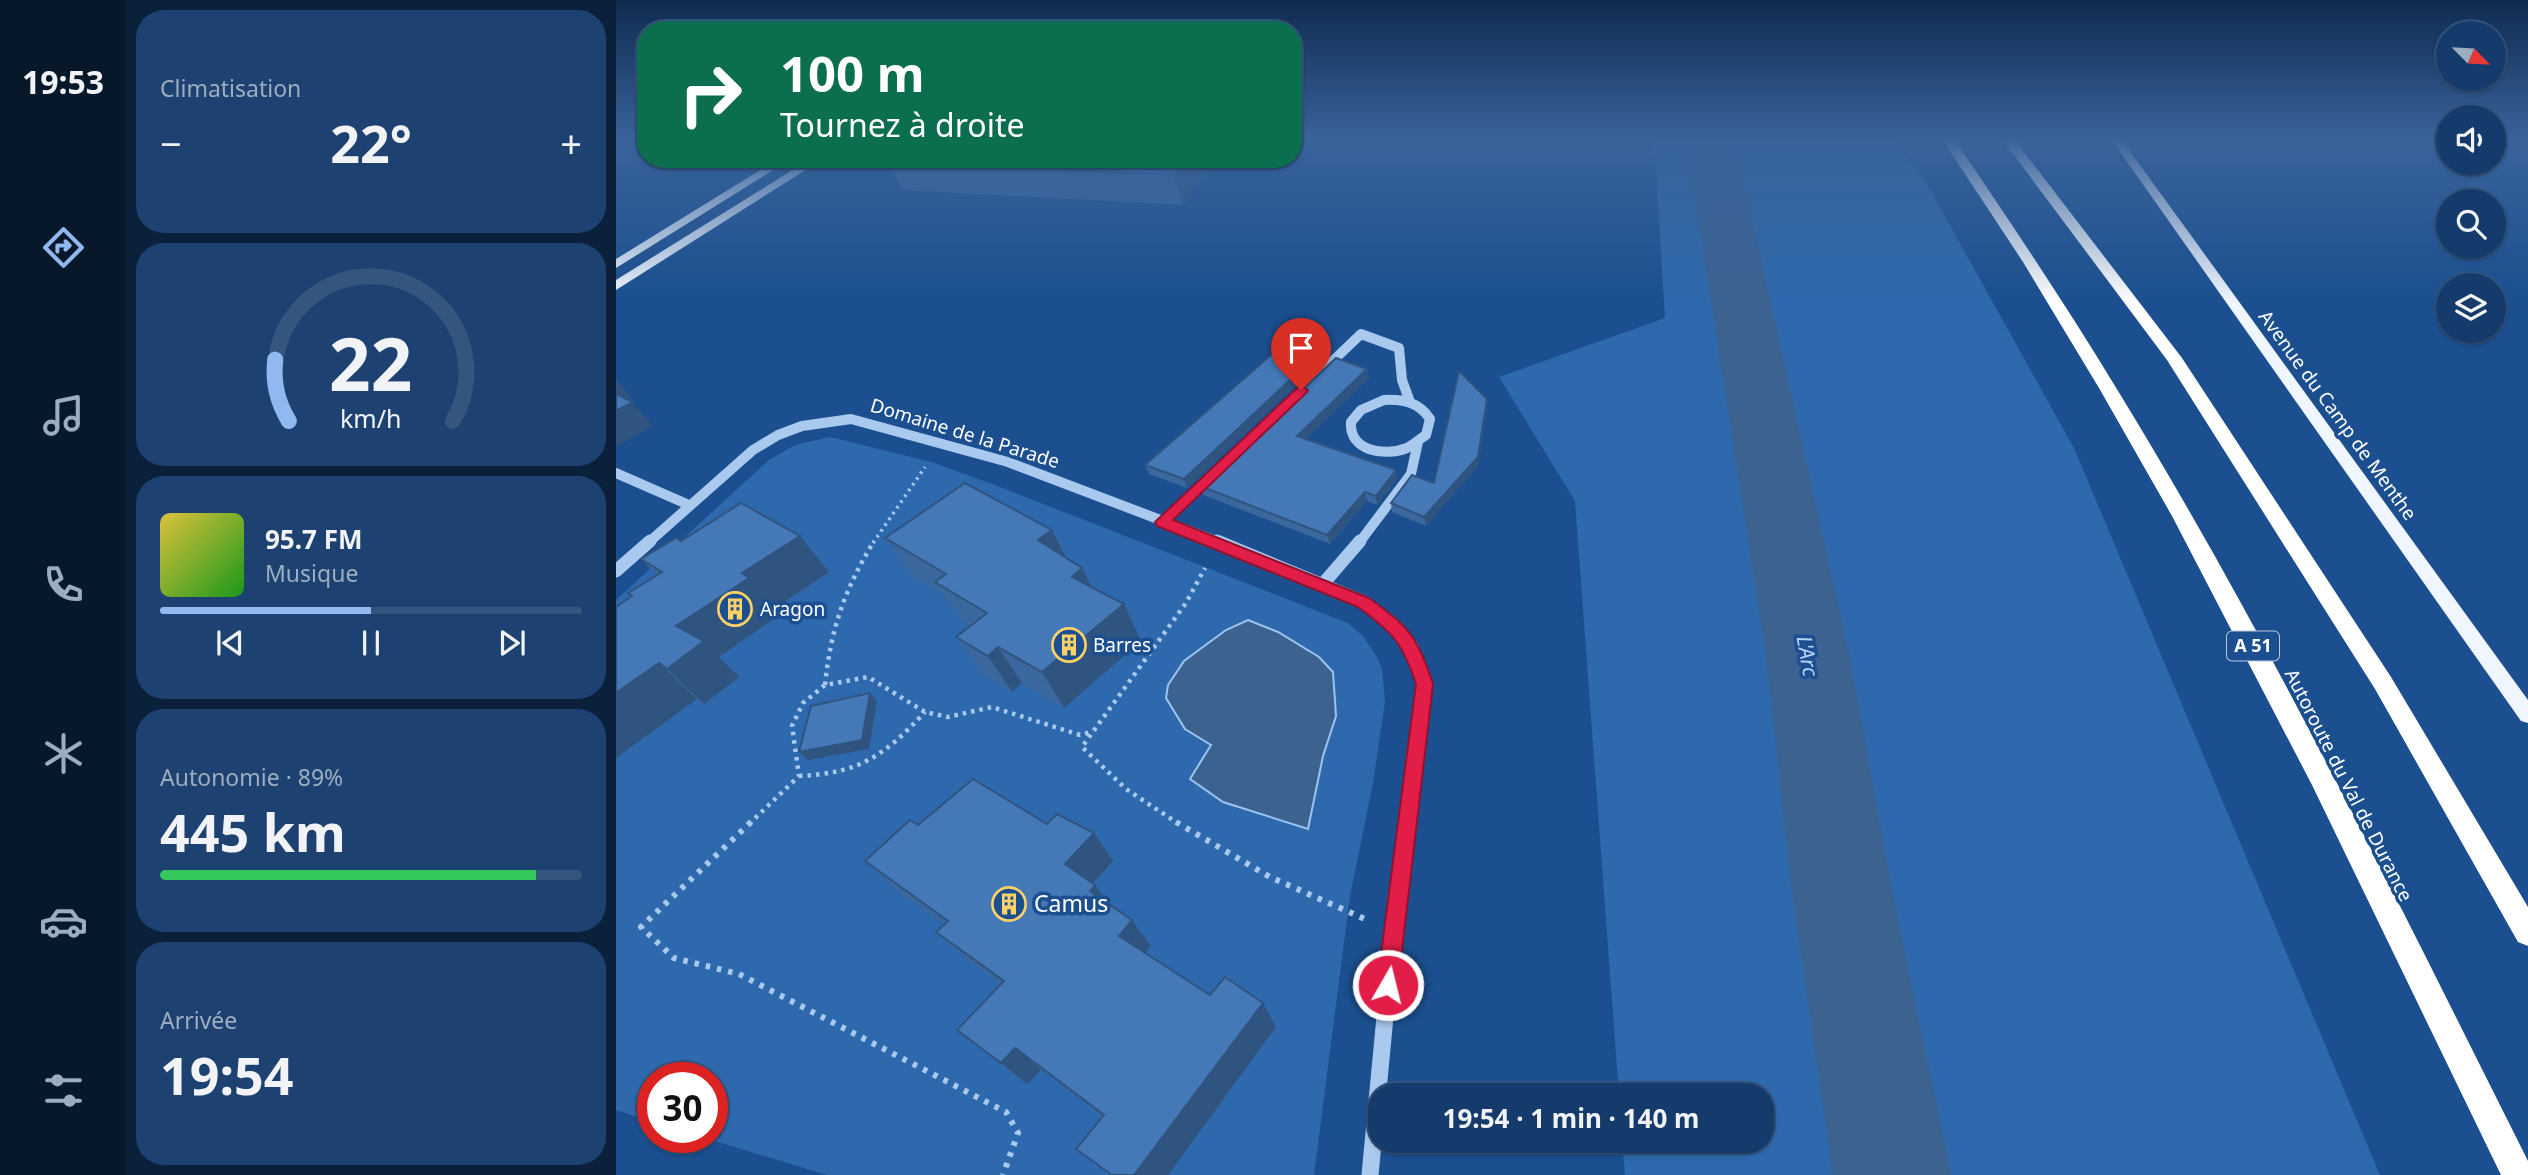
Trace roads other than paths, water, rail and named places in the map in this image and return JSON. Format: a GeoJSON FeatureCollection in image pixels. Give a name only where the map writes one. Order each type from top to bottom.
{"type":"FeatureCollection","features":[{"type":"Feature","properties":{"kind":"highway","name":"Autoroute du Val de Durance"},"geometry":{"type":"LineString","coordinates":[[1987,194],[2098,370],[2276,688],[2518,1175]]}},
{"type":"Feature","properties":{"kind":"highway"},"geometry":{"type":"LineString","coordinates":[[2050,194],[2174,358],[2383,683],[2528,933]]}},
{"type":"Feature","properties":{"kind":"main road"},"geometry":{"type":"LineString","coordinates":[[616,264],[730,194]]}},
{"type":"Feature","properties":{"kind":"main road"},"geometry":{"type":"LineString","coordinates":[[616,286],[763,194]]}},
{"type":"Feature","properties":{"kind":"main road","name":"Avenue du Camp de Menthe"},"geometry":{"type":"LineString","coordinates":[[2155,194],[2528,715]]}},
{"type":"Feature","properties":{"kind":"street"},"geometry":{"type":"LineString","coordinates":[[1292,400],[1361,334],[1399,348],[1402,380],[1410,402]]}},
{"type":"Feature","properties":{"kind":"street"},"geometry":{"type":"LineString","coordinates":[[1384,400],[1410,402],[1419,406],[1430,419],[1426,435],[1418,442],[1407,448],[1378,452],[1355,443],[1349,427],[1352,418],[1360,410],[1384,400]]}},
{"type":"Feature","properties":{"kind":"street","name":"Domaine de la Parade"},"geometry":{"type":"LineString","coordinates":[[616,571],[753,450],[778,435],[802,426],[851,419],[1008,462],[1219,542],[1364,602],[1392,623],[1412,647],[1424,684],[1370,1175]]}},
{"type":"Feature","properties":{"kind":"street"},"geometry":{"type":"LineString","coordinates":[[1322,585],[1377,523],[1411,474],[1418,442]]}},
{"type":"Feature","properties":{"kind":"street"},"geometry":{"type":"LineString","coordinates":[[1163,522],[1222,466]]}},
{"type":"Feature","properties":{"kind":"street"},"geometry":{"type":"LineString","coordinates":[[616,473],[689,505]]}},
{"type":"Feature","properties":{"kind":"waterway","name":"L'Arc"},"geometry":{"type":"LineString","coordinates":[[1720,194],[1809,663],[1841,886],[1892,1175]]}},
{"type":"Feature","properties":{"kind":"place","name":"Aragon"},"geometry":{"type":"Point","coordinates":[735,609]}},
{"type":"Feature","properties":{"kind":"place","name":"Barres"},"geometry":{"type":"Point","coordinates":[1069,645]}},
{"type":"Feature","properties":{"kind":"place","name":"Camus"},"geometry":{"type":"Point","coordinates":[1009,904]}}]}
